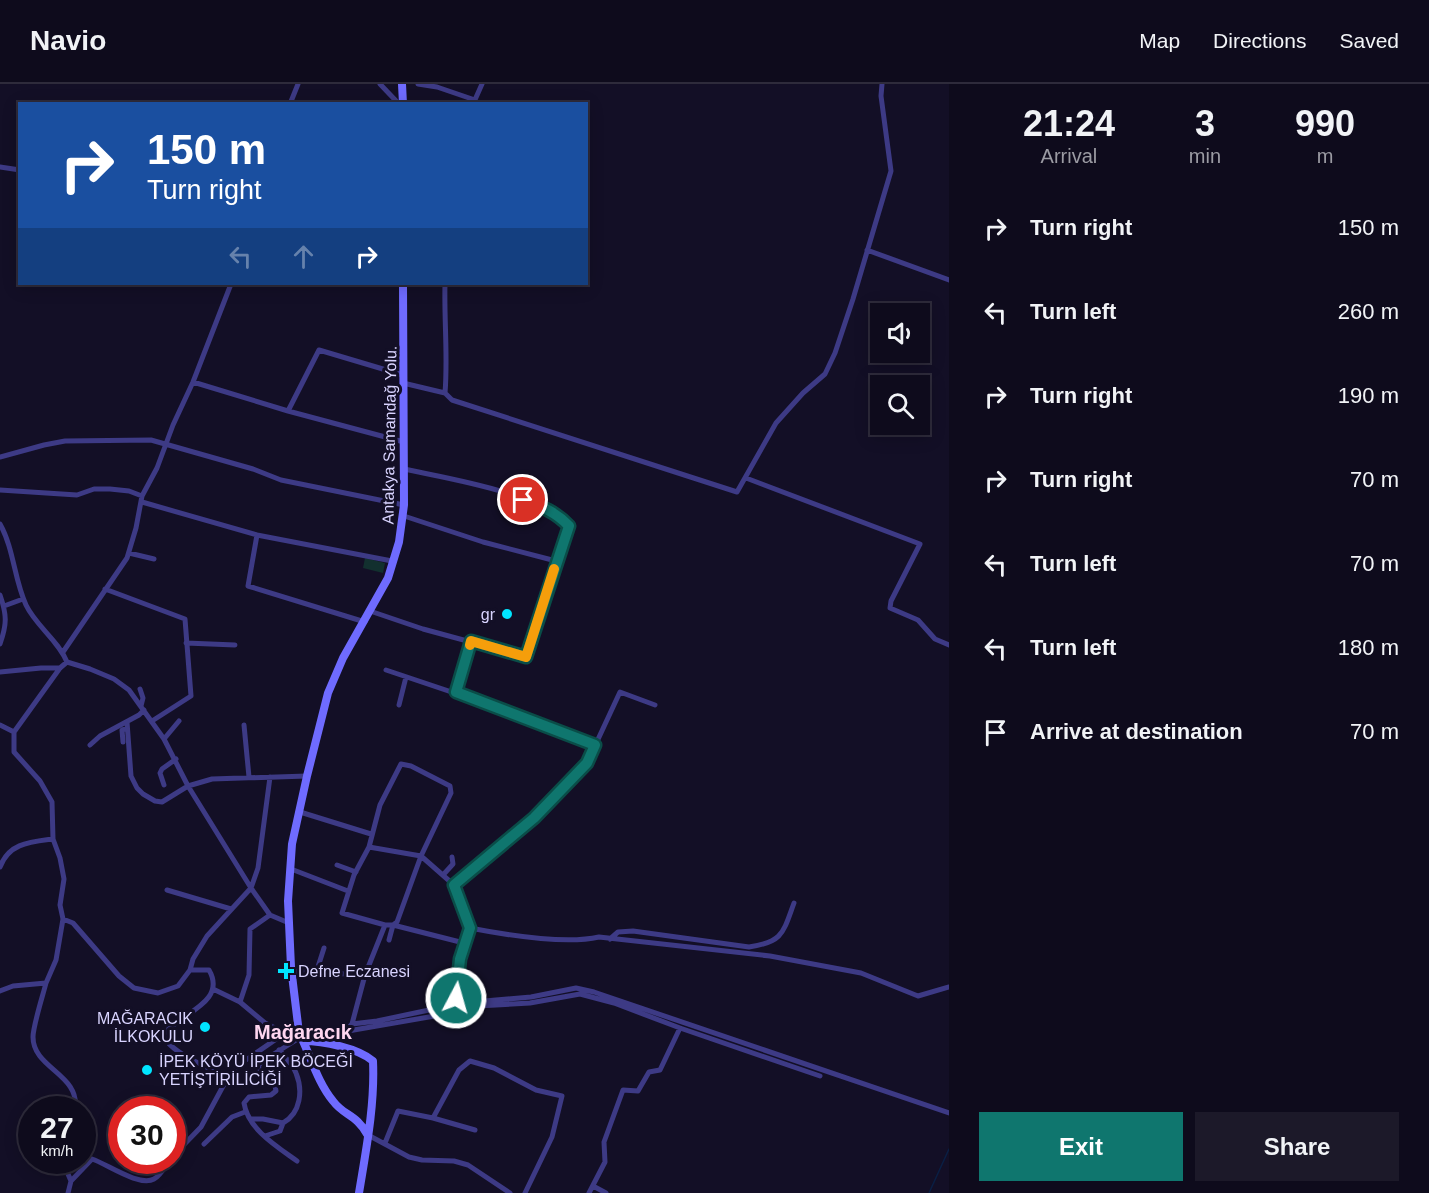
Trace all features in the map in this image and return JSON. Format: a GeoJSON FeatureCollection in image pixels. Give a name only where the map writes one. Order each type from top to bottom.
{"type":"FeatureCollection","features":[{"type":"Feature","properties":{"kind":"street"},"geometry":{"type":"LineString","coordinates":[[291,102],[298,84]]}},
{"type":"Feature","properties":{"kind":"street"},"geometry":{"type":"LineString","coordinates":[[380,84],[399,102]]}},
{"type":"Feature","properties":{"kind":"street"},"geometry":{"type":"LineString","coordinates":[[401,102],[402,84]]}},
{"type":"Feature","properties":{"kind":"street"},"geometry":{"type":"LineString","coordinates":[[418,84],[438,87],[474,102],[482,84]]}},
{"type":"Feature","properties":{"kind":"street"},"geometry":{"type":"LineString","coordinates":[[288,411],[315,353],[319,350],[445,393],[452,400],[737,492],[776,423],[803,393],[825,374],[839,342],[891,171],[881,96],[882,84]]}},
{"type":"Feature","properties":{"kind":"street"},"geometry":{"type":"LineString","coordinates":[[0,167],[18,170]]}},
{"type":"Feature","properties":{"kind":"street"},"geometry":{"type":"LineString","coordinates":[[867,250],[949,280]]}},
{"type":"Feature","properties":{"kind":"street"},"geometry":{"type":"LineString","coordinates":[[63,652],[129,553],[142,499],[194,382],[231,285]]}},
{"type":"Feature","properties":{"kind":"street","name":"Antakya Samandağ Yolu."},"geometry":{"type":"LineString","coordinates":[[368,1135],[361,1122],[334,1104],[301,1037],[291,971],[288,901],[292,844],[328,693],[343,658],[388,578],[404,516],[403,285]]}},
{"type":"Feature","properties":{"kind":"street"},"geometry":{"type":"LineString","coordinates":[[445,285],[444,328],[447,371],[445,393]]}},
{"type":"Feature","properties":{"kind":"street"},"geometry":{"type":"LineString","coordinates":[[194,382],[288,411],[404,442]]}},
{"type":"Feature","properties":{"kind":"street"},"geometry":{"type":"LineString","coordinates":[[0,457],[44,444],[64,441],[151,440],[253,469],[281,480],[404,505]]}},
{"type":"Feature","properties":{"kind":"street"},"geometry":{"type":"LineString","coordinates":[[370,611],[423,629],[526,657],[569,526],[560,517],[540,506],[506,494],[404,469]]}},
{"type":"Feature","properties":{"kind":"street"},"geometry":{"type":"LineString","coordinates":[[746,478],[920,544],[891,601],[890,608],[918,620],[935,639],[949,645]]}},
{"type":"Feature","properties":{"kind":"street"},"geometry":{"type":"LineString","coordinates":[[0,490],[77,495],[94,489],[129,491],[142,499],[256,535],[392,561]]}},
{"type":"Feature","properties":{"kind":"street"},"geometry":{"type":"LineString","coordinates":[[404,516],[483,542],[556,561]]}},
{"type":"Feature","properties":{"kind":"street"},"geometry":{"type":"LineString","coordinates":[[0,524],[5,534],[18,586],[27,608],[63,652],[67,663]]}},
{"type":"Feature","properties":{"kind":"street"},"geometry":{"type":"LineString","coordinates":[[256,535],[248,586],[365,622]]}},
{"type":"Feature","properties":{"kind":"street"},"geometry":{"type":"LineString","coordinates":[[129,553],[154,559]]}},
{"type":"Feature","properties":{"kind":"street"},"geometry":{"type":"LineString","coordinates":[[105,589],[185,619],[191,696],[152,721]]}},
{"type":"Feature","properties":{"kind":"street"},"geometry":{"type":"LineString","coordinates":[[0,595],[6,623],[0,644]]}},
{"type":"Feature","properties":{"kind":"street"},"geometry":{"type":"LineString","coordinates":[[4,606],[23,599]]}},
{"type":"Feature","properties":{"kind":"street"},"geometry":{"type":"LineString","coordinates":[[456,692],[471,641]]}},
{"type":"Feature","properties":{"kind":"street"},"geometry":{"type":"LineString","coordinates":[[186,643],[235,645]]}},
{"type":"Feature","properties":{"kind":"street"},"geometry":{"type":"LineString","coordinates":[[67,663],[60,668],[14,732],[14,752],[40,781],[52,802],[53,838],[64,879],[60,905],[63,919],[56,960],[46,982],[33,1037],[38,1054],[69,1083],[75,1096]]}},
{"type":"Feature","properties":{"kind":"street"},"geometry":{"type":"LineString","coordinates":[[67,663],[114,679],[129,690],[164,739],[188,786],[251,888],[270,915],[289,923]]}},
{"type":"Feature","properties":{"kind":"street"},"geometry":{"type":"LineString","coordinates":[[0,672],[60,668]]}},
{"type":"Feature","properties":{"kind":"street"},"geometry":{"type":"LineString","coordinates":[[386,670],[456,692],[595,745]]}},
{"type":"Feature","properties":{"kind":"street"},"geometry":{"type":"LineString","coordinates":[[399,705],[406,676]]}},
{"type":"Feature","properties":{"kind":"street"},"geometry":{"type":"LineString","coordinates":[[123,742],[123,730],[139,715],[142,708],[143,698],[140,689]]}},
{"type":"Feature","properties":{"kind":"street"},"geometry":{"type":"LineString","coordinates":[[454,885],[534,818],[587,763],[620,692],[655,705]]}},
{"type":"Feature","properties":{"kind":"street"},"geometry":{"type":"LineString","coordinates":[[90,745],[100,736],[136,721]]}},
{"type":"Feature","properties":{"kind":"street"},"geometry":{"type":"LineString","coordinates":[[164,739],[180,721]]}},
{"type":"Feature","properties":{"kind":"street"},"geometry":{"type":"LineString","coordinates":[[0,725],[14,732]]}},
{"type":"Feature","properties":{"kind":"street"},"geometry":{"type":"LineString","coordinates":[[244,725],[249,777]]}},
{"type":"Feature","properties":{"kind":"street"},"geometry":{"type":"LineString","coordinates":[[127,726],[131,776],[137,788],[155,801],[162,802],[173,793],[188,786],[212,779],[307,776]]}},
{"type":"Feature","properties":{"kind":"street"},"geometry":{"type":"LineString","coordinates":[[164,785],[160,773],[176,759]]}},
{"type":"Feature","properties":{"kind":"street"},"geometry":{"type":"LineString","coordinates":[[389,940],[393,925],[397,922],[421,856],[451,793],[450,786],[411,766],[401,764],[380,805],[369,847],[348,891],[342,913],[385,926],[393,925],[464,943]]}},
{"type":"Feature","properties":{"kind":"street"},"geometry":{"type":"LineString","coordinates":[[63,919],[73,923],[119,976],[134,987],[158,993],[178,986],[190,970],[193,959],[207,936],[251,888],[258,868],[270,777]]}},
{"type":"Feature","properties":{"kind":"street"},"geometry":{"type":"LineString","coordinates":[[300,812],[371,834]]}},
{"type":"Feature","properties":{"kind":"street"},"geometry":{"type":"LineString","coordinates":[[0,867],[4,856],[21,843],[53,838]]}},
{"type":"Feature","properties":{"kind":"street"},"geometry":{"type":"LineString","coordinates":[[369,847],[421,856],[454,885],[470,928],[460,959],[457,1000],[459,1007]]}},
{"type":"Feature","properties":{"kind":"street"},"geometry":{"type":"LineString","coordinates":[[443,875],[453,864],[452,856]]}},
{"type":"Feature","properties":{"kind":"street"},"geometry":{"type":"LineString","coordinates":[[337,865],[356,872]]}},
{"type":"Feature","properties":{"kind":"street"},"geometry":{"type":"LineString","coordinates":[[291,869],[348,891]]}},
{"type":"Feature","properties":{"kind":"street"},"geometry":{"type":"LineString","coordinates":[[167,890],[231,909]]}},
{"type":"Feature","properties":{"kind":"street"},"geometry":{"type":"LineString","coordinates":[[610,939],[618,932],[633,931],[749,947],[768,945],[778,938],[794,903]]}},
{"type":"Feature","properties":{"kind":"street"},"geometry":{"type":"LineString","coordinates":[[240,1002],[249,975],[250,929],[270,915]]}},
{"type":"Feature","properties":{"kind":"street"},"geometry":{"type":"LineString","coordinates":[[334,1045],[352,1024],[365,975],[385,926]]}},
{"type":"Feature","properties":{"kind":"street"},"geometry":{"type":"LineString","coordinates":[[470,928],[505,935],[584,940],[599,937],[770,956],[861,973],[918,996],[949,987]]}},
{"type":"Feature","properties":{"kind":"street"},"geometry":{"type":"LineString","coordinates":[[316,973],[324,948]]}},
{"type":"Feature","properties":{"kind":"street"},"geometry":{"type":"LineString","coordinates":[[190,970],[209,970],[213,975],[213,989],[201,1006],[169,1028],[163,1035],[177,1051],[228,1077]]}},
{"type":"Feature","properties":{"kind":"street"},"geometry":{"type":"LineString","coordinates":[[291,971],[365,975]]}},
{"type":"Feature","properties":{"kind":"street"},"geometry":{"type":"LineString","coordinates":[[0,991],[13,986],[46,982]]}},
{"type":"Feature","properties":{"kind":"street"},"geometry":{"type":"LineString","coordinates":[[352,1024],[448,1006],[457,1000],[473,1002],[531,997],[576,988],[594,992],[949,1113]]}},
{"type":"Feature","properties":{"kind":"street"},"geometry":{"type":"LineString","coordinates":[[213,989],[240,1002],[265,1023],[285,1033],[334,1045],[368,1057],[373,1062],[374,1075],[368,1135],[359,1193]]}},
{"type":"Feature","properties":{"kind":"street"},"geometry":{"type":"LineString","coordinates":[[348,1031],[452,1012],[459,1007],[530,1003],[580,994],[614,1003],[820,1076]]}},
{"type":"Feature","properties":{"kind":"street"},"geometry":{"type":"LineString","coordinates":[[589,1193],[605,1162],[604,1142],[623,1090],[638,1091],[650,1072],[660,1070],[680,1028]]}},
{"type":"Feature","properties":{"kind":"street"},"geometry":{"type":"LineString","coordinates":[[186,1143],[201,1127],[228,1077],[243,1062],[285,1033]]}},
{"type":"Feature","properties":{"kind":"street"},"geometry":{"type":"LineString","coordinates":[[297,1161],[265,1136],[245,1112],[244,1103],[249,1097],[271,1095],[276,1091],[275,1086],[265,1078],[258,1067],[261,1062],[301,1037]]}},
{"type":"Feature","properties":{"kind":"street"},"geometry":{"type":"LineString","coordinates":[[265,1136],[280,1131],[283,1123],[297,1111],[300,1088],[296,1071],[279,1050]]}},
{"type":"Feature","properties":{"kind":"street"},"geometry":{"type":"LineString","coordinates":[[433,1118],[459,1070],[470,1061],[494,1068],[536,1090],[562,1096],[552,1137],[525,1193]]}},
{"type":"Feature","properties":{"kind":"street"},"geometry":{"type":"LineString","coordinates":[[385,1143],[398,1111],[475,1130]]}},
{"type":"Feature","properties":{"kind":"street"},"geometry":{"type":"LineString","coordinates":[[204,1144],[232,1117],[245,1112]]}},
{"type":"Feature","properties":{"kind":"street"},"geometry":{"type":"LineString","coordinates":[[250,1119],[283,1123]]}},
{"type":"Feature","properties":{"kind":"street"},"geometry":{"type":"LineString","coordinates":[[368,1135],[409,1157],[422,1160],[453,1161],[468,1165],[510,1193]]}},
{"type":"Feature","properties":{"kind":"street"},"geometry":{"type":"LineString","coordinates":[[68,1193],[71,1181],[92,1159],[108,1167]]}},
{"type":"Feature","properties":{"kind":"street"},"geometry":{"type":"LineString","coordinates":[[68,1174],[71,1181]]}},
{"type":"Feature","properties":{"kind":"street"},"geometry":{"type":"LineString","coordinates":[[123,1174],[147,1181],[156,1179],[160,1174]]}},
{"type":"Feature","properties":{"kind":"street"},"geometry":{"type":"LineString","coordinates":[[592,1186],[606,1193]]}},
{"type":"Feature","properties":{"kind":"green space"},"geometry":{"type":"Polygon","coordinates":[[[365,558],[385,563],[383,573],[363,568],[365,558]]]}},
{"type":"Feature","properties":{"kind":"waterway"},"geometry":{"type":"LineString","coordinates":[[929,1193],[949,1149]]}},
{"type":"Feature","properties":{"kind":"slow traffic"},"geometry":{"type":"LineString","coordinates":[[470,645],[471,641],[526,657],[554,569]]}},
{"type":"Feature","properties":{"kind":"place","name":"gr"},"geometry":{"type":"Point","coordinates":[507,614]}},
{"type":"Feature","properties":{"kind":"place","name":"Defne Eczanesi"},"geometry":{"type":"Point","coordinates":[286,971]}},
{"type":"Feature","properties":{"kind":"place","name":"MAĞARACIK İLKOKULU"},"geometry":{"type":"Point","coordinates":[205,1027]}},
{"type":"Feature","properties":{"kind":"place","name":"İPEK KÖYÜ İPEK BÖCEĞİ YETİŞTİRİLİCİĞİ"},"geometry":{"type":"Point","coordinates":[147,1070]}},
{"type":"Feature","properties":{"kind":"district","name":"Mağaracık"},"geometry":{"type":"Point","coordinates":[303,1032]}},
{"type":"Feature","properties":{"kind":"route"},"geometry":{"type":"LineString","coordinates":[[456,998],[460,959],[470,928],[454,885],[534,818],[587,763],[595,745],[520,715],[487,706],[456,692],[471,641],[526,657],[569,526],[560,517],[523,500]]}}]}
